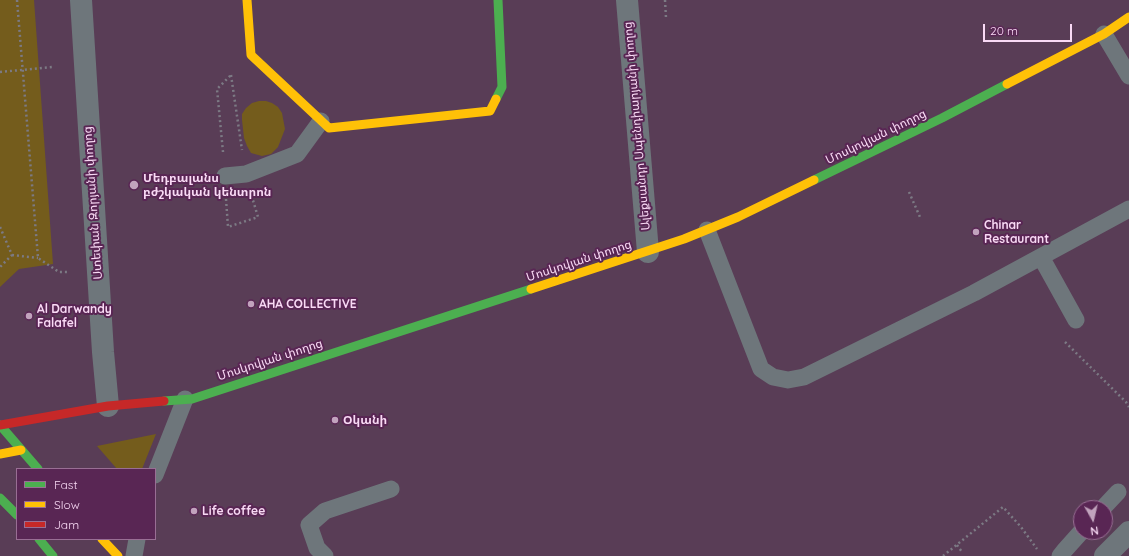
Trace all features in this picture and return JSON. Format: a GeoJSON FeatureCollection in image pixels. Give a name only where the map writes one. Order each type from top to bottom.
{"type":"FeatureCollection","features":[{"type":"Feature","properties":{"kind":"main road"},"geometry":{"type":"LineString","coordinates":[[247,0],[251,55],[329,128],[490,111],[502,87],[498,0]]}},
{"type":"Feature","properties":{"kind":"main road","name":"Մոսկովյան փողոց"},"geometry":{"type":"LineString","coordinates":[[0,425],[108,406],[192,399],[648,252],[738,217],[864,157],[1104,34],[1129,17]]}},
{"type":"Feature","properties":{"kind":"main road"},"geometry":{"type":"LineString","coordinates":[[0,425],[37,468]]}},
{"type":"Feature","properties":{"kind":"main road"},"geometry":{"type":"LineString","coordinates":[[0,454],[21,450]]}},
{"type":"Feature","properties":{"kind":"main road"},"geometry":{"type":"LineString","coordinates":[[0,498],[16,514]]}},
{"type":"Feature","properties":{"kind":"main road"},"geometry":{"type":"LineString","coordinates":[[39,540],[53,556]]}},
{"type":"Feature","properties":{"kind":"main road"},"geometry":{"type":"LineString","coordinates":[[103,540],[118,556]]}},
{"type":"Feature","properties":{"kind":"street","name":"Ստեփան Զորյանի փողոց"},"geometry":{"type":"LineString","coordinates":[[81,0],[103,352],[108,406]]}},
{"type":"Feature","properties":{"kind":"street","name":"Ալեքսանդր Սպենդիարյանի փողոց"},"geometry":{"type":"LineString","coordinates":[[627,0],[648,252]]}},
{"type":"Feature","properties":{"kind":"street"},"geometry":{"type":"LineString","coordinates":[[1105,556],[1129,532]]}},
{"type":"Feature","properties":{"kind":"lane"},"geometry":{"type":"LineString","coordinates":[[1104,34],[1129,76]]}},
{"type":"Feature","properties":{"kind":"lane"},"geometry":{"type":"LineString","coordinates":[[225,176],[246,174],[297,154],[321,121]]}},
{"type":"Feature","properties":{"kind":"lane"},"geometry":{"type":"LineString","coordinates":[[707,230],[761,369],[772,377],[788,380],[804,377],[974,293],[1128,213]]}},
{"type":"Feature","properties":{"kind":"lane"},"geometry":{"type":"LineString","coordinates":[[1041,257],[1076,320]]}},
{"type":"Feature","properties":{"kind":"lane"},"geometry":{"type":"LineString","coordinates":[[156,473],[184,399]]}},
{"type":"Feature","properties":{"kind":"lane"},"geometry":{"type":"LineString","coordinates":[[325,556],[317,548],[309,525],[325,510],[391,489]]}},
{"type":"Feature","properties":{"kind":"lane"},"geometry":{"type":"LineString","coordinates":[[1110,500],[1118,492]]}},
{"type":"Feature","properties":{"kind":"lane"},"geometry":{"type":"LineString","coordinates":[[134,556],[137,540]]}},
{"type":"Feature","properties":{"kind":"lane"},"geometry":{"type":"LineString","coordinates":[[1060,556],[1074,540]]}},
{"type":"Feature","properties":{"kind":"path"},"geometry":{"type":"LineString","coordinates":[[17,0],[38,258]]}},
{"type":"Feature","properties":{"kind":"path"},"geometry":{"type":"LineString","coordinates":[[665,0],[666,18]]}},
{"type":"Feature","properties":{"kind":"path"},"geometry":{"type":"LineString","coordinates":[[231,74],[246,174],[258,217],[228,227],[225,176],[216,89],[231,74],[251,55]]}},
{"type":"Feature","properties":{"kind":"path"},"geometry":{"type":"LineString","coordinates":[[0,72],[53,67]]}},
{"type":"Feature","properties":{"kind":"path"},"geometry":{"type":"LineString","coordinates":[[909,192],[920,217]]}},
{"type":"Feature","properties":{"kind":"path"},"geometry":{"type":"LineString","coordinates":[[0,227],[12,255]]}},
{"type":"Feature","properties":{"kind":"path"},"geometry":{"type":"LineString","coordinates":[[12,255],[38,258],[59,272],[69,272]]}},
{"type":"Feature","properties":{"kind":"path"},"geometry":{"type":"LineString","coordinates":[[0,267],[12,255]]}},
{"type":"Feature","properties":{"kind":"path"},"geometry":{"type":"LineString","coordinates":[[1068,345],[1126,402],[1129,407]]}},
{"type":"Feature","properties":{"kind":"path"},"geometry":{"type":"LineString","coordinates":[[943,556],[1003,507],[1021,527],[1038,550]]}},
{"type":"Feature","properties":{"kind":"path"},"geometry":{"type":"LineString","coordinates":[[957,545],[962,552]]}},
{"type":"Feature","properties":{"kind":"shaded area"},"geometry":{"type":"Polygon","coordinates":[[[0,0],[34,0],[53,264],[19,269],[0,287],[0,0]]]}},
{"type":"Feature","properties":{"kind":"shaded area"},"geometry":{"type":"Polygon","coordinates":[[[266,101],[278,107],[282,113],[285,129],[278,147],[271,154],[262,156],[251,153],[247,146],[244,138],[242,120],[242,114],[246,108],[252,103],[266,101]]]}},
{"type":"Feature","properties":{"kind":"shaded area"},"geometry":{"type":"Polygon","coordinates":[[[156,434],[142,468],[116,468],[97,446],[156,434]]]}},
{"type":"Feature","properties":{"kind":"traffic: fast"},"geometry":{"type":"LineString","coordinates":[[496,99],[502,87],[498,0]]}},
{"type":"Feature","properties":{"kind":"traffic: fast"},"geometry":{"type":"LineString","coordinates":[[814,180],[942,118],[1007,84]]}},
{"type":"Feature","properties":{"kind":"traffic: fast"},"geometry":{"type":"LineString","coordinates":[[164,401],[192,399],[531,289]]}},
{"type":"Feature","properties":{"kind":"traffic: fast"},"geometry":{"type":"LineString","coordinates":[[0,425],[37,468]]}},
{"type":"Feature","properties":{"kind":"traffic: fast"},"geometry":{"type":"LineString","coordinates":[[0,498],[16,514]]}},
{"type":"Feature","properties":{"kind":"traffic: fast"},"geometry":{"type":"LineString","coordinates":[[40,540],[53,556]]}},
{"type":"Feature","properties":{"kind":"traffic: slow"},"geometry":{"type":"LineString","coordinates":[[247,0],[251,55],[329,128],[490,111],[496,99]]}},
{"type":"Feature","properties":{"kind":"traffic: slow"},"geometry":{"type":"LineString","coordinates":[[1007,84],[1104,34],[1129,17]]}},
{"type":"Feature","properties":{"kind":"traffic: slow"},"geometry":{"type":"LineString","coordinates":[[531,289],[684,239],[738,217],[814,180]]}},
{"type":"Feature","properties":{"kind":"traffic: slow"},"geometry":{"type":"LineString","coordinates":[[0,454],[21,450]]}},
{"type":"Feature","properties":{"kind":"traffic: slow"},"geometry":{"type":"LineString","coordinates":[[103,540],[118,556]]}},
{"type":"Feature","properties":{"kind":"traffic: jam"},"geometry":{"type":"LineString","coordinates":[[0,425],[108,406],[164,401]]}},
{"type":"Feature","properties":{"kind":"place","name":"Մեդբալանս բժշկական կենտրոն"},"geometry":{"type":"Point","coordinates":[134,185]}},
{"type":"Feature","properties":{"kind":"place","name":"Chinar Restaurant"},"geometry":{"type":"Point","coordinates":[976,232]}},
{"type":"Feature","properties":{"kind":"place","name":"AHA COLLECTIVE"},"geometry":{"type":"Point","coordinates":[251,304]}},
{"type":"Feature","properties":{"kind":"place","name":"Al Darwandy Falafel"},"geometry":{"type":"Point","coordinates":[29,316]}},
{"type":"Feature","properties":{"kind":"place","name":"Օկանի"},"geometry":{"type":"Point","coordinates":[335,420]}},
{"type":"Feature","properties":{"kind":"place","name":"Life coffee"},"geometry":{"type":"Point","coordinates":[194,511]}}]}
